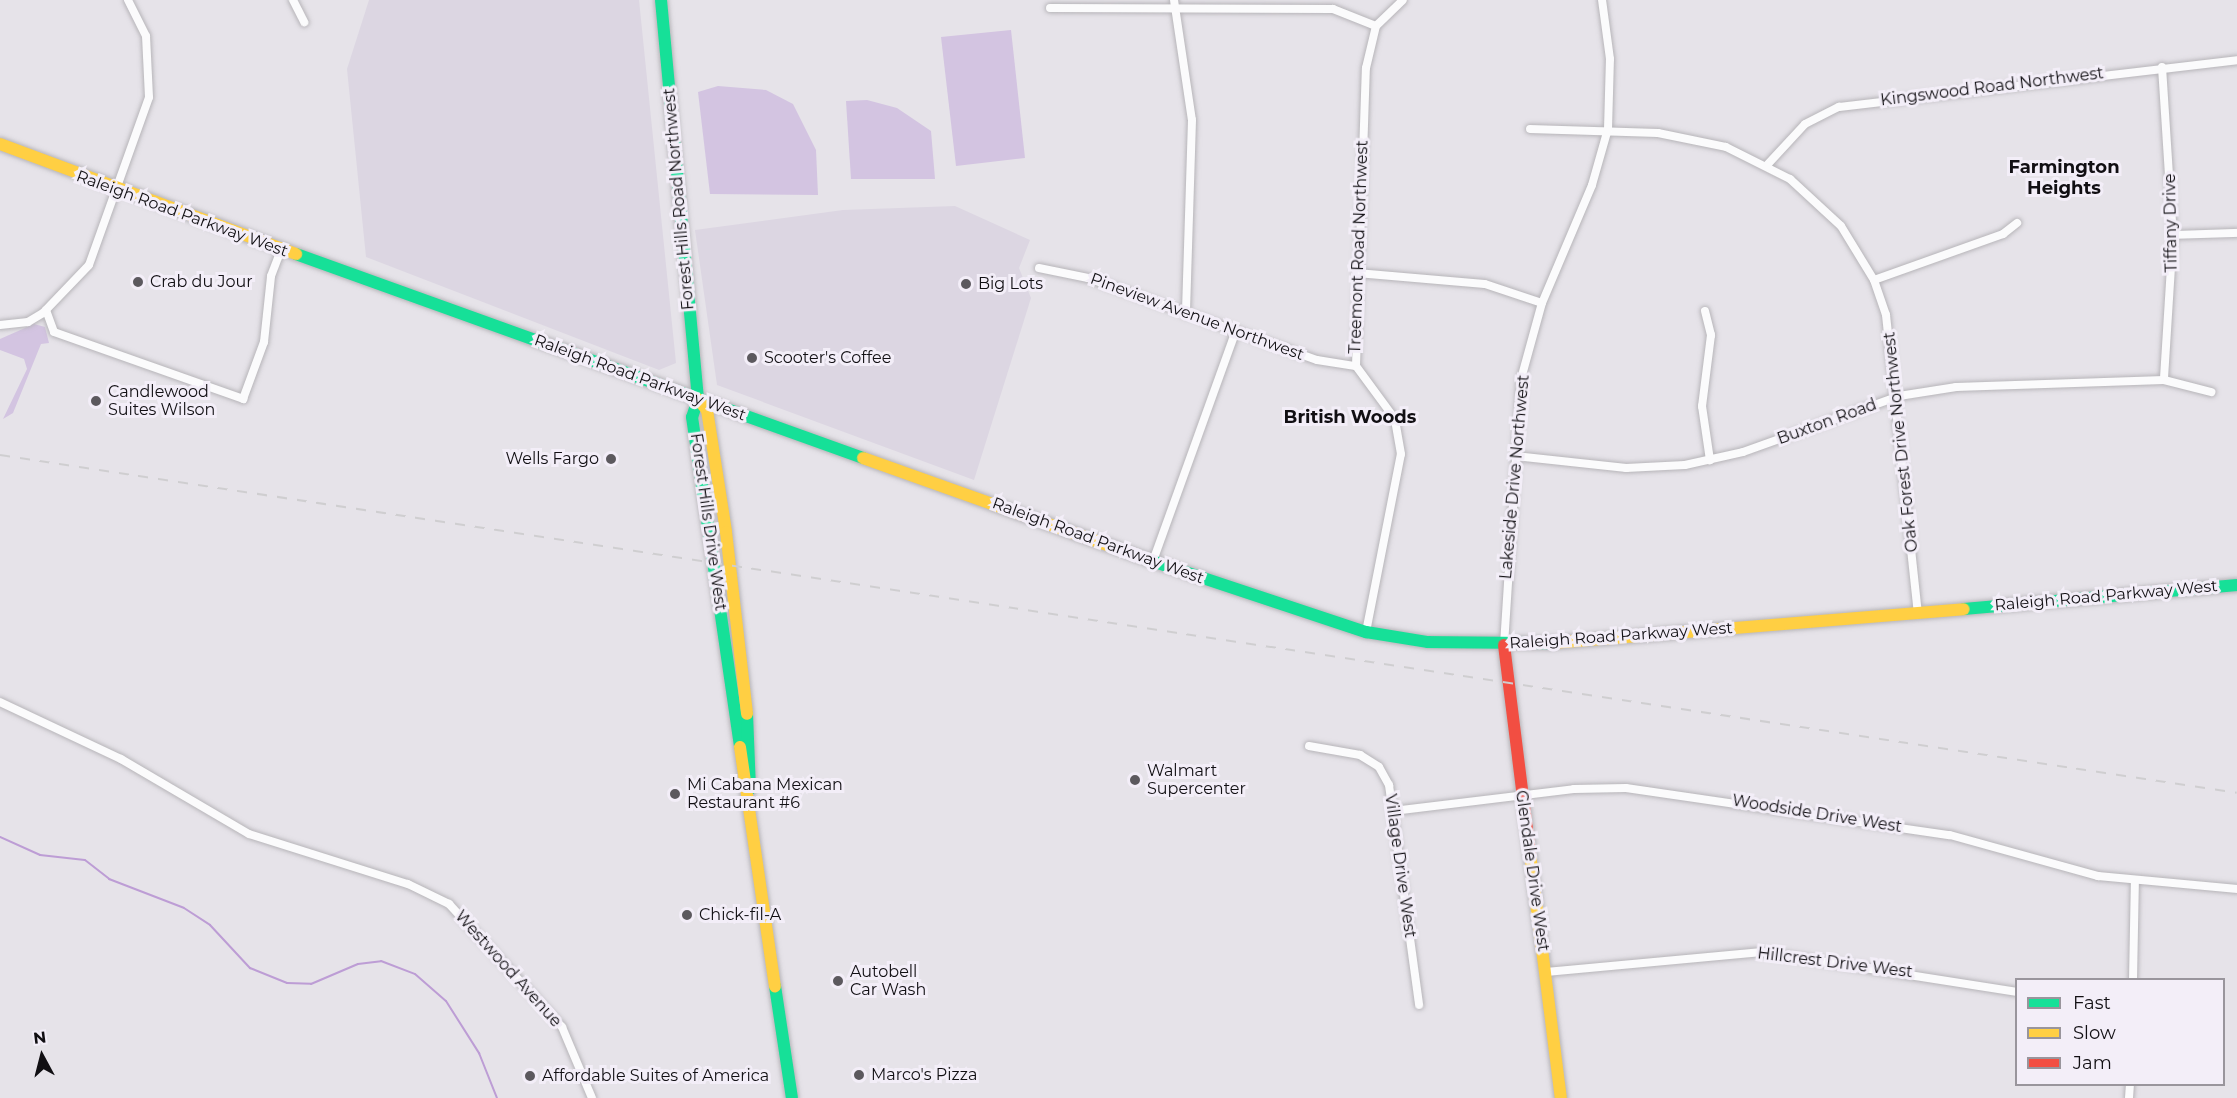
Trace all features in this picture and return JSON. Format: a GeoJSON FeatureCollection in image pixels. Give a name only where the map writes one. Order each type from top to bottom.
{"type":"FeatureCollection","features":[{"type":"Feature","properties":{"kind":"main road","name":"Forest Hills Road Northwest"},"geometry":{"type":"LineString","coordinates":[[661,0],[698,399]]}},
{"type":"Feature","properties":{"kind":"main road","name":"Raleigh Road Parkway West"},"geometry":{"type":"LineString","coordinates":[[3,149],[1153,561],[1366,632],[1504,645],[2237,585]]}},
{"type":"Feature","properties":{"kind":"main road","name":"Forest Hills Drive West"},"geometry":{"type":"LineString","coordinates":[[698,399],[692,417],[706,525],[742,769],[750,789],[792,1098]]}},
{"type":"Feature","properties":{"kind":"main road","name":"Forest Hills Drive West"},"geometry":{"type":"LineString","coordinates":[[698,399],[707,410],[726,532],[753,770],[750,789]]}},
{"type":"Feature","properties":{"kind":"main road","name":"Glendale Drive West"},"geometry":{"type":"LineString","coordinates":[[1504,645],[1562,1098]]}},
{"type":"Feature","properties":{"kind":"street"},"geometry":{"type":"LineString","coordinates":[[0,325],[28,322],[46,310],[89,265],[149,97],[151,75],[146,36],[128,0]]}},
{"type":"Feature","properties":{"kind":"street"},"geometry":{"type":"LineString","coordinates":[[293,0],[304,22]]}},
{"type":"Feature","properties":{"kind":"street"},"geometry":{"type":"LineString","coordinates":[[1174,0],[1192,120],[1186,314]]}},
{"type":"Feature","properties":{"kind":"street"},"geometry":{"type":"LineString","coordinates":[[1050,8],[1176,10],[1306,4],[1344,11],[1376,26],[1403,0]]}},
{"type":"Feature","properties":{"kind":"street","name":"Lakeside Drive Northwest"},"geometry":{"type":"LineString","coordinates":[[1504,645],[1521,379],[1542,303],[1592,185],[1608,129],[1610,60],[1602,0]]}},
{"type":"Feature","properties":{"kind":"street","name":"Treemont Road Northwest"},"geometry":{"type":"LineString","coordinates":[[1366,632],[1402,446],[1395,419],[1356,366],[1366,68],[1376,26]]}},
{"type":"Feature","properties":{"kind":"street","name":"Kingswood Road Northwest"},"geometry":{"type":"LineString","coordinates":[[1768,164],[1806,124],[1839,106],[2237,60]]}},
{"type":"Feature","properties":{"kind":"street","name":"Tiffany Drive"},"geometry":{"type":"LineString","coordinates":[[2163,67],[2173,235],[2164,380]]}},
{"type":"Feature","properties":{"kind":"street","name":"Oak Forest Drive Northwest"},"geometry":{"type":"LineString","coordinates":[[1530,129],[1608,129],[1686,137],[1768,164],[1826,208],[1874,280],[1886,315],[1899,396],[1918,612]]}},
{"type":"Feature","properties":{"kind":"street"},"geometry":{"type":"LineString","coordinates":[[1874,280],[2003,234],[2017,223]]}},
{"type":"Feature","properties":{"kind":"street"},"geometry":{"type":"LineString","coordinates":[[2173,235],[2237,233]]}},
{"type":"Feature","properties":{"kind":"street"},"geometry":{"type":"LineString","coordinates":[[46,310],[54,332],[243,399],[264,342],[272,276],[281,250]]}},
{"type":"Feature","properties":{"kind":"street","name":"Pineview Avenue Northwest"},"geometry":{"type":"LineString","coordinates":[[1040,267],[1059,268],[1317,360],[1356,366]]}},
{"type":"Feature","properties":{"kind":"street"},"geometry":{"type":"LineString","coordinates":[[1358,273],[1485,284],[1542,303]]}},
{"type":"Feature","properties":{"kind":"street"},"geometry":{"type":"LineString","coordinates":[[1705,311],[1711,335],[1702,406],[1710,460]]}},
{"type":"Feature","properties":{"kind":"street"},"geometry":{"type":"LineString","coordinates":[[1153,561],[1236,331]]}},
{"type":"Feature","properties":{"kind":"street","name":"Buxton Road"},"geometry":{"type":"LineString","coordinates":[[1515,456],[1626,468],[1710,460],[1899,396],[1988,384],[2164,380],[2211,392]]}},
{"type":"Feature","properties":{"kind":"street","name":"Westwood Avenue"},"geometry":{"type":"LineString","coordinates":[[0,702],[122,759],[249,834],[408,884],[449,904],[562,1027],[592,1098]]}},
{"type":"Feature","properties":{"kind":"street","name":"Village Drive West"},"geometry":{"type":"LineString","coordinates":[[1310,746],[1372,762],[1389,785],[1419,1005]]}},
{"type":"Feature","properties":{"kind":"street","name":"Woodside Drive West"},"geometry":{"type":"LineString","coordinates":[[1393,812],[1522,794],[1597,788],[1679,794],[1940,834],[2043,864],[2135,880],[2237,889]]}},
{"type":"Feature","properties":{"kind":"street"},"geometry":{"type":"LineString","coordinates":[[2133,978],[2135,880]]}},
{"type":"Feature","properties":{"kind":"street","name":"Hillcrest Drive West"},"geometry":{"type":"LineString","coordinates":[[1546,972],[1762,952],[2015,992]]}},
{"type":"Feature","properties":{"kind":"shaded area"},"geometry":{"type":"Polygon","coordinates":[[[369,0],[639,0],[676,363],[659,370],[366,257],[347,69],[369,0]]]}},
{"type":"Feature","properties":{"kind":"shaded area"},"geometry":{"type":"Polygon","coordinates":[[[1011,30],[1025,158],[956,166],[941,37],[1011,30]]]}},
{"type":"Feature","properties":{"kind":"shaded area"},"geometry":{"type":"Polygon","coordinates":[[[718,86],[766,90],[793,104],[816,150],[818,195],[710,194],[698,92],[718,86]]]}},
{"type":"Feature","properties":{"kind":"shaded area"},"geometry":{"type":"Polygon","coordinates":[[[867,100],[897,108],[931,131],[935,179],[851,179],[846,101],[867,100]]]}},
{"type":"Feature","properties":{"kind":"shaded area"},"geometry":{"type":"Polygon","coordinates":[[[955,206],[1030,240],[1019,268],[1031,298],[974,480],[717,385],[695,230],[843,210],[955,206]]]}},
{"type":"Feature","properties":{"kind":"shaded area"},"geometry":{"type":"Polygon","coordinates":[[[34,324],[45,327],[49,343],[41,344],[13,413],[3,419],[27,369],[24,359],[0,350],[0,339],[34,324]]]}},
{"type":"Feature","properties":{"kind":"waterway"},"geometry":{"type":"LineString","coordinates":[[0,837],[40,855],[85,860],[109,879],[184,908],[210,925],[250,968],[287,983],[311,984],[358,964],[381,961],[415,974],[446,1001],[479,1053],[497,1098]]}},
{"type":"Feature","properties":{"kind":"railway"},"geometry":{"type":"LineString","coordinates":[[0,455],[2237,793]]}},
{"type":"Feature","properties":{"kind":"traffic: fast"},"geometry":{"type":"LineString","coordinates":[[661,0],[698,399],[692,417],[740,747]]}},
{"type":"Feature","properties":{"kind":"traffic: fast"},"geometry":{"type":"LineString","coordinates":[[296,254],[863,458]]}},
{"type":"Feature","properties":{"kind":"traffic: fast"},"geometry":{"type":"LineString","coordinates":[[1149,560],[1366,632],[1428,642],[1552,643]]}},
{"type":"Feature","properties":{"kind":"traffic: fast"},"geometry":{"type":"LineString","coordinates":[[1964,609],[2237,585]]}},
{"type":"Feature","properties":{"kind":"traffic: fast"},"geometry":{"type":"LineString","coordinates":[[747,714],[750,789]]}},
{"type":"Feature","properties":{"kind":"traffic: fast"},"geometry":{"type":"LineString","coordinates":[[775,986],[792,1098]]}},
{"type":"Feature","properties":{"kind":"traffic: slow"},"geometry":{"type":"LineString","coordinates":[[0,144],[296,254]]}},
{"type":"Feature","properties":{"kind":"traffic: slow"},"geometry":{"type":"LineString","coordinates":[[698,399],[707,410],[726,532],[747,714]]}},
{"type":"Feature","properties":{"kind":"traffic: slow"},"geometry":{"type":"LineString","coordinates":[[863,458],[1149,560]]}},
{"type":"Feature","properties":{"kind":"traffic: slow"},"geometry":{"type":"LineString","coordinates":[[1552,643],[1964,609]]}},
{"type":"Feature","properties":{"kind":"traffic: slow"},"geometry":{"type":"LineString","coordinates":[[740,747],[775,986]]}},
{"type":"Feature","properties":{"kind":"traffic: slow"},"geometry":{"type":"LineString","coordinates":[[1530,854],[1561,1098]]}},
{"type":"Feature","properties":{"kind":"traffic: jam"},"geometry":{"type":"LineString","coordinates":[[1504,645],[1530,854]]}},
{"type":"Feature","properties":{"kind":"place","name":"Crab du Jour"},"geometry":{"type":"Point","coordinates":[138,282]}},
{"type":"Feature","properties":{"kind":"place","name":"Big Lots"},"geometry":{"type":"Point","coordinates":[966,284]}},
{"type":"Feature","properties":{"kind":"place","name":"Scooter's Coffee"},"geometry":{"type":"Point","coordinates":[752,358]}},
{"type":"Feature","properties":{"kind":"place","name":"Candlewood Suites Wilson"},"geometry":{"type":"Point","coordinates":[96,401]}},
{"type":"Feature","properties":{"kind":"place","name":"Wells Fargo"},"geometry":{"type":"Point","coordinates":[611,459]}},
{"type":"Feature","properties":{"kind":"place","name":"Walmart Supercenter"},"geometry":{"type":"Point","coordinates":[1135,780]}},
{"type":"Feature","properties":{"kind":"place","name":"Mi Cabana Mexican Restaurant #6"},"geometry":{"type":"Point","coordinates":[675,794]}},
{"type":"Feature","properties":{"kind":"place","name":"Chick-fil-A"},"geometry":{"type":"Point","coordinates":[687,915]}},
{"type":"Feature","properties":{"kind":"place","name":"Autobell Car Wash"},"geometry":{"type":"Point","coordinates":[838,981]}},
{"type":"Feature","properties":{"kind":"place","name":"Marco's Pizza"},"geometry":{"type":"Point","coordinates":[859,1075]}},
{"type":"Feature","properties":{"kind":"place","name":"Affordable Suites of America"},"geometry":{"type":"Point","coordinates":[530,1076]}},
{"type":"Feature","properties":{"kind":"district","name":"Farmington Heights"},"geometry":{"type":"Point","coordinates":[2064,178]}},
{"type":"Feature","properties":{"kind":"district","name":"British Woods"},"geometry":{"type":"Point","coordinates":[1350,417]}}]}
